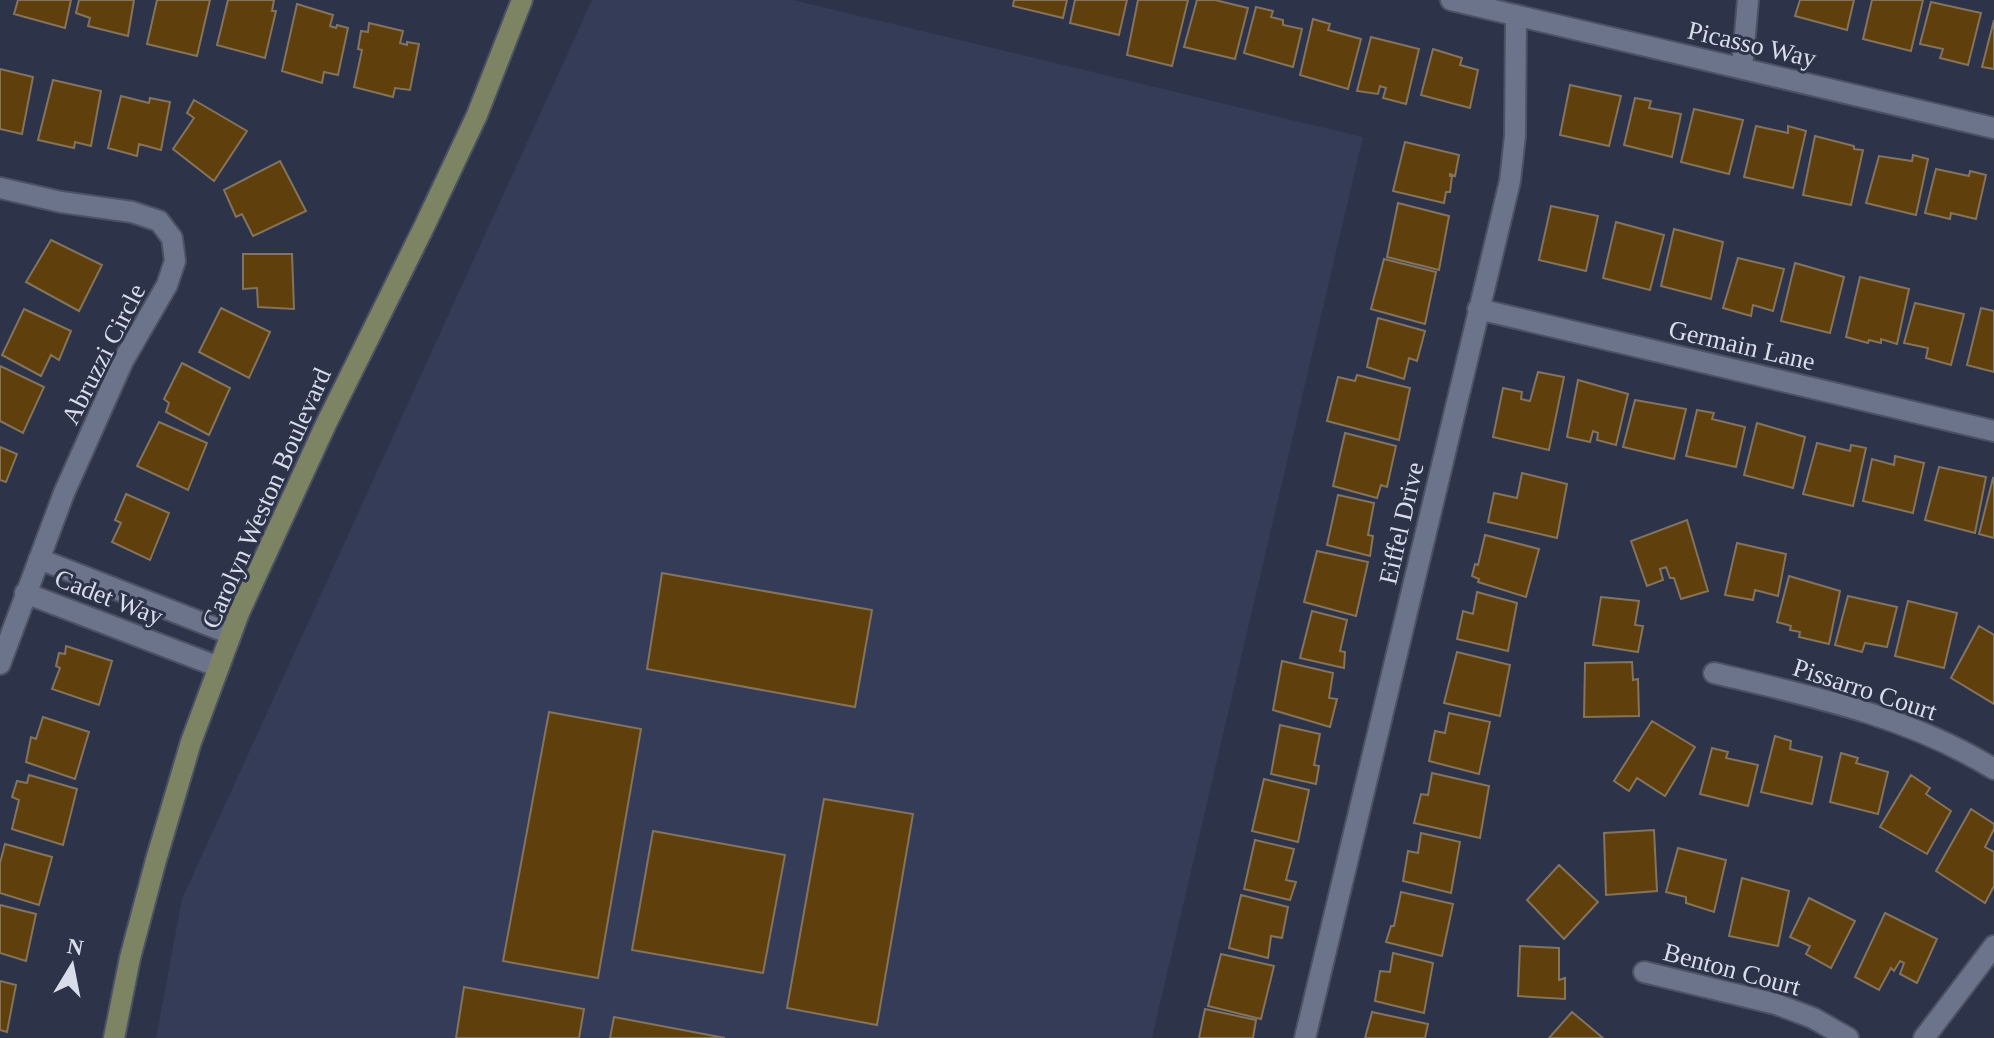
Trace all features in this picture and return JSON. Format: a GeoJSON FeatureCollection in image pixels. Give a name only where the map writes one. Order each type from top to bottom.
{"type":"FeatureCollection","features":[{"type":"Feature","properties":{"kind":"street","name":"Picasso Way"},"geometry":{"type":"LineString","coordinates":[[1451,0],[1994,128]]}},
{"type":"Feature","properties":{"kind":"street"},"geometry":{"type":"LineString","coordinates":[[1742,68],[1748,0]]}},
{"type":"Feature","properties":{"kind":"street","name":"Carolyn Weston Boulevard"},"geometry":{"type":"LineString","coordinates":[[114,1038],[130,958],[156,860],[191,742],[231,634],[326,424],[477,115],[519,1]]}},
{"type":"Feature","properties":{"kind":"street","name":"Eiffel Drive"},"geometry":{"type":"LineString","coordinates":[[1305,1038],[1510,181],[1515,136],[1516,15]]}},
{"type":"Feature","properties":{"kind":"street","name":"Abruzzi Circle"},"geometry":{"type":"LineString","coordinates":[[0,188],[61,202],[132,212],[159,221],[172,238],[175,261],[167,285],[123,361],[64,493],[0,664]]}},
{"type":"Feature","properties":{"kind":"street","name":"Germain Lane"},"geometry":{"type":"LineString","coordinates":[[1478,309],[1994,431]]}},
{"type":"Feature","properties":{"kind":"street","name":"Cadet Way"},"geometry":{"type":"LineString","coordinates":[[39,559],[231,634]]}},
{"type":"Feature","properties":{"kind":"street","name":"Cadet Way"},"geometry":{"type":"LineString","coordinates":[[25,593],[219,667]]}},
{"type":"Feature","properties":{"kind":"street","name":"Pissarro Court"},"geometry":{"type":"LineString","coordinates":[[1714,673],[1861,709],[1921,731],[1994,769]]}},
{"type":"Feature","properties":{"kind":"street"},"geometry":{"type":"LineString","coordinates":[[1924,1038],[1994,946]]}},
{"type":"Feature","properties":{"kind":"street","name":"Benton Court"},"geometry":{"type":"LineString","coordinates":[[1644,972],[1776,1004],[1813,1018],[1848,1038]]}},
{"type":"Feature","properties":{"kind":"shaded area"},"geometry":{"type":"Polygon","coordinates":[[[592,0],[793,0],[1363,137],[1152,1038],[156,1038],[182,899],[592,0]]]}},
{"type":"Feature","properties":{"kind":"building"},"geometry":{"type":"Polygon","coordinates":[[[18,0],[71,0],[65,28],[14,14],[18,0]]]}},
{"type":"Feature","properties":{"kind":"building"},"geometry":{"type":"Polygon","coordinates":[[[79,0],[134,0],[128,36],[88,26],[90,18],[76,13],[79,0]]]}},
{"type":"Feature","properties":{"kind":"building"},"geometry":{"type":"Polygon","coordinates":[[[157,0],[210,0],[197,56],[147,44],[157,0]]]}},
{"type":"Feature","properties":{"kind":"building"},"geometry":{"type":"Polygon","coordinates":[[[228,0],[274,0],[272,11],[276,11],[265,58],[217,45],[228,0]]]}},
{"type":"Feature","properties":{"kind":"building"},"geometry":{"type":"Polygon","coordinates":[[[1014,0],[1067,0],[1063,18],[1013,6],[1014,0]]]}},
{"type":"Feature","properties":{"kind":"building"},"geometry":{"type":"Polygon","coordinates":[[[1075,0],[1127,0],[1119,35],[1070,23],[1075,0]]]}},
{"type":"Feature","properties":{"kind":"building"},"geometry":{"type":"Polygon","coordinates":[[[1138,0],[1188,0],[1172,66],[1127,55],[1138,0]]]}},
{"type":"Feature","properties":{"kind":"building"},"geometry":{"type":"Polygon","coordinates":[[[1197,0],[1215,0],[1248,8],[1235,59],[1184,47],[1197,0]]]}},
{"type":"Feature","properties":{"kind":"building"},"geometry":{"type":"Polygon","coordinates":[[[1800,0],[1854,0],[1847,30],[1795,16],[1800,0]]]}},
{"type":"Feature","properties":{"kind":"building"},"geometry":{"type":"Polygon","coordinates":[[[1872,0],[1923,0],[1911,51],[1863,39],[1872,0]]]}},
{"type":"Feature","properties":{"kind":"building"},"geometry":{"type":"Polygon","coordinates":[[[1931,2],[1981,13],[1968,65],[1940,58],[1943,49],[1920,44],[1931,2]]]}},
{"type":"Feature","properties":{"kind":"building"},"geometry":{"type":"Polygon","coordinates":[[[297,4],[333,15],[330,26],[348,28],[338,75],[324,72],[322,83],[282,71],[297,4]]]}},
{"type":"Feature","properties":{"kind":"building"},"geometry":{"type":"Polygon","coordinates":[[[1256,7],[1273,11],[1271,17],[1283,20],[1283,25],[1302,29],[1293,67],[1244,53],[1256,7]]]}},
{"type":"Feature","properties":{"kind":"building"},"geometry":{"type":"Polygon","coordinates":[[[1313,19],[1330,24],[1328,30],[1361,39],[1348,89],[1300,75],[1313,19]]]}},
{"type":"Feature","properties":{"kind":"building"},"geometry":{"type":"Polygon","coordinates":[[[1994,20],[1994,69],[1982,67],[1994,20]]]}},
{"type":"Feature","properties":{"kind":"building"},"geometry":{"type":"Polygon","coordinates":[[[369,23],[403,31],[400,43],[419,44],[410,90],[395,88],[393,97],[354,87],[362,50],[358,49],[361,31],[368,32],[369,23]]]}},
{"type":"Feature","properties":{"kind":"building"},"geometry":{"type":"Polygon","coordinates":[[[1371,37],[1419,49],[1406,104],[1383,98],[1386,88],[1380,86],[1378,94],[1357,91],[1371,37]]]}},
{"type":"Feature","properties":{"kind":"building"},"geometry":{"type":"Polygon","coordinates":[[[1433,49],[1462,58],[1460,65],[1478,70],[1470,108],[1421,95],[1433,49]]]}},
{"type":"Feature","properties":{"kind":"building"},"geometry":{"type":"Polygon","coordinates":[[[0,69],[33,77],[22,134],[0,129],[0,69]]]}},
{"type":"Feature","properties":{"kind":"building"},"geometry":{"type":"Polygon","coordinates":[[[53,80],[101,91],[91,146],[75,142],[74,148],[38,140],[53,80]]]}},
{"type":"Feature","properties":{"kind":"building"},"geometry":{"type":"Polygon","coordinates":[[[1570,85],[1621,96],[1609,146],[1560,135],[1570,85]]]}},
{"type":"Feature","properties":{"kind":"building"},"geometry":{"type":"Polygon","coordinates":[[[121,96],[149,103],[150,98],[170,102],[161,150],[139,144],[137,156],[108,148],[121,96]]]}},
{"type":"Feature","properties":{"kind":"building"},"geometry":{"type":"Polygon","coordinates":[[[1635,98],[1651,101],[1649,108],[1681,114],[1672,157],[1624,145],[1635,98]]]}},
{"type":"Feature","properties":{"kind":"building"},"geometry":{"type":"Polygon","coordinates":[[[194,100],[247,131],[214,181],[173,149],[194,118],[187,113],[194,100]]]}},
{"type":"Feature","properties":{"kind":"building"},"geometry":{"type":"Polygon","coordinates":[[[1694,109],[1743,120],[1729,174],[1681,162],[1694,109]]]}},
{"type":"Feature","properties":{"kind":"building"},"geometry":{"type":"Polygon","coordinates":[[[1756,126],[1788,133],[1788,126],[1806,131],[1793,188],[1744,177],[1756,126]]]}},
{"type":"Feature","properties":{"kind":"building"},"geometry":{"type":"Polygon","coordinates":[[[1815,136],[1863,150],[1851,205],[1803,195],[1815,136]]]}},
{"type":"Feature","properties":{"kind":"building"},"geometry":{"type":"Polygon","coordinates":[[[1405,142],[1459,155],[1455,176],[1450,174],[1450,192],[1446,192],[1444,203],[1393,191],[1405,142]]]}},
{"type":"Feature","properties":{"kind":"building"},"geometry":{"type":"Polygon","coordinates":[[[1913,155],[1928,159],[1916,215],[1866,203],[1879,156],[1912,161],[1913,155]]]}},
{"type":"Feature","properties":{"kind":"building"},"geometry":{"type":"Polygon","coordinates":[[[280,161],[306,211],[253,236],[242,214],[236,217],[224,190],[280,161]]]}},
{"type":"Feature","properties":{"kind":"building"},"geometry":{"type":"Polygon","coordinates":[[[1936,169],[1969,176],[1970,171],[1986,175],[1976,219],[1951,213],[1950,219],[1925,213],[1936,169]]]}},
{"type":"Feature","properties":{"kind":"building"},"geometry":{"type":"Polygon","coordinates":[[[1398,203],[1449,216],[1439,270],[1387,257],[1398,203]]]}},
{"type":"Feature","properties":{"kind":"building"},"geometry":{"type":"Polygon","coordinates":[[[1551,206],[1598,216],[1586,271],[1539,260],[1551,206]]]}},
{"type":"Feature","properties":{"kind":"building"},"geometry":{"type":"Polygon","coordinates":[[[1616,222],[1664,235],[1650,290],[1603,278],[1616,222]]]}},
{"type":"Feature","properties":{"kind":"building"},"geometry":{"type":"Polygon","coordinates":[[[1674,229],[1723,242],[1711,299],[1661,286],[1674,229]]]}},
{"type":"Feature","properties":{"kind":"building"},"geometry":{"type":"Polygon","coordinates":[[[51,240],[102,265],[79,311],[26,282],[51,240]]]}},
{"type":"Feature","properties":{"kind":"building"},"geometry":{"type":"Polygon","coordinates":[[[243,254],[292,254],[294,309],[258,307],[257,288],[243,289],[243,254]]]}},
{"type":"Feature","properties":{"kind":"building"},"geometry":{"type":"Polygon","coordinates":[[[1738,258],[1784,269],[1773,311],[1753,305],[1751,316],[1723,308],[1738,258]]]}},
{"type":"Feature","properties":{"kind":"building"},"geometry":{"type":"Polygon","coordinates":[[[1384,259],[1436,272],[1425,324],[1371,309],[1384,259]]]}},
{"type":"Feature","properties":{"kind":"building"},"geometry":{"type":"Polygon","coordinates":[[[1795,263],[1844,277],[1830,333],[1781,321],[1795,263]]]}},
{"type":"Feature","properties":{"kind":"building"},"geometry":{"type":"Polygon","coordinates":[[[1860,277],[1909,289],[1897,344],[1881,339],[1881,343],[1869,340],[1868,343],[1846,337],[1860,277]]]}},
{"type":"Feature","properties":{"kind":"building"},"geometry":{"type":"Polygon","coordinates":[[[1915,303],[1964,314],[1951,365],[1926,358],[1928,348],[1904,343],[1915,303]]]}},
{"type":"Feature","properties":{"kind":"building"},"geometry":{"type":"Polygon","coordinates":[[[221,308],[270,332],[249,378],[199,352],[221,308]]]}},
{"type":"Feature","properties":{"kind":"building"},"geometry":{"type":"Polygon","coordinates":[[[1981,308],[1994,311],[1994,372],[1967,365],[1981,308]]]}},
{"type":"Feature","properties":{"kind":"building"},"geometry":{"type":"Polygon","coordinates":[[[24,309],[71,331],[59,360],[51,355],[41,376],[2,355],[24,309]]]}},
{"type":"Feature","properties":{"kind":"building"},"geometry":{"type":"Polygon","coordinates":[[[1378,318],[1425,331],[1417,361],[1409,358],[1404,379],[1367,367],[1378,318]]]}},
{"type":"Feature","properties":{"kind":"building"},"geometry":{"type":"Polygon","coordinates":[[[182,363],[230,388],[209,435],[166,412],[169,403],[164,399],[182,363]]]}},
{"type":"Feature","properties":{"kind":"building"},"geometry":{"type":"Polygon","coordinates":[[[0,366],[44,387],[23,433],[0,421],[0,366]]]}},
{"type":"Feature","properties":{"kind":"building"},"geometry":{"type":"Polygon","coordinates":[[[1538,372],[1564,377],[1549,450],[1493,437],[1503,388],[1522,392],[1521,399],[1530,401],[1538,372]]]}},
{"type":"Feature","properties":{"kind":"building"},"geometry":{"type":"Polygon","coordinates":[[[1357,375],[1410,388],[1399,440],[1327,421],[1338,377],[1355,381],[1357,375]]]}},
{"type":"Feature","properties":{"kind":"building"},"geometry":{"type":"Polygon","coordinates":[[[1578,380],[1628,394],[1616,445],[1597,440],[1598,433],[1593,431],[1590,442],[1567,437],[1578,380]]]}},
{"type":"Feature","properties":{"kind":"building"},"geometry":{"type":"Polygon","coordinates":[[[1635,400],[1686,409],[1674,459],[1623,447],[1635,400]]]}},
{"type":"Feature","properties":{"kind":"building"},"geometry":{"type":"Polygon","coordinates":[[[1697,410],[1714,413],[1712,419],[1745,427],[1736,467],[1686,456],[1697,410]]]}},
{"type":"Feature","properties":{"kind":"building"},"geometry":{"type":"Polygon","coordinates":[[[159,422],[207,443],[188,490],[137,466],[159,422]]]}},
{"type":"Feature","properties":{"kind":"building"},"geometry":{"type":"Polygon","coordinates":[[[1757,423],[1805,437],[1793,488],[1744,475],[1757,423]]]}},
{"type":"Feature","properties":{"kind":"building"},"geometry":{"type":"Polygon","coordinates":[[[1345,433],[1396,446],[1387,487],[1381,485],[1377,498],[1333,486],[1345,433]]]}},
{"type":"Feature","properties":{"kind":"building"},"geometry":{"type":"Polygon","coordinates":[[[1817,443],[1850,451],[1851,445],[1866,448],[1853,506],[1803,494],[1817,443]]]}},
{"type":"Feature","properties":{"kind":"building"},"geometry":{"type":"Polygon","coordinates":[[[0,447],[17,454],[6,482],[0,480],[0,447]]]}},
{"type":"Feature","properties":{"kind":"building"},"geometry":{"type":"Polygon","coordinates":[[[1895,456],[1924,463],[1913,513],[1863,501],[1872,459],[1894,465],[1895,456]]]}},
{"type":"Feature","properties":{"kind":"building"},"geometry":{"type":"Polygon","coordinates":[[[1939,467],[1986,477],[1975,533],[1925,520],[1939,467]]]}},
{"type":"Feature","properties":{"kind":"building"},"geometry":{"type":"Polygon","coordinates":[[[1522,473],[1567,484],[1557,538],[1488,522],[1494,493],[1517,498],[1522,473]]]}},
{"type":"Feature","properties":{"kind":"building"},"geometry":{"type":"Polygon","coordinates":[[[1994,479],[1994,538],[1979,534],[1994,479]]]}},
{"type":"Feature","properties":{"kind":"building"},"geometry":{"type":"Polygon","coordinates":[[[126,494],[169,513],[150,560],[112,542],[121,523],[115,520],[126,494]]]}},
{"type":"Feature","properties":{"kind":"building"},"geometry":{"type":"Polygon","coordinates":[[[1338,495],[1374,503],[1368,535],[1373,536],[1370,556],[1327,545],[1338,495]]]}},
{"type":"Feature","properties":{"kind":"building"},"geometry":{"type":"Polygon","coordinates":[[[1687,520],[1708,591],[1681,599],[1674,578],[1670,578],[1666,567],[1660,569],[1663,580],[1647,586],[1631,541],[1687,520]]]}},
{"type":"Feature","properties":{"kind":"building"},"geometry":{"type":"Polygon","coordinates":[[[1485,535],[1539,549],[1526,597],[1478,582],[1479,579],[1472,576],[1485,535]]]}},
{"type":"Feature","properties":{"kind":"building"},"geometry":{"type":"Polygon","coordinates":[[[1737,543],[1786,554],[1778,596],[1755,590],[1753,600],[1725,595],[1737,543]]]}},
{"type":"Feature","properties":{"kind":"building"},"geometry":{"type":"Polygon","coordinates":[[[1317,551],[1368,562],[1356,616],[1304,602],[1317,551]]]}},
{"type":"Feature","properties":{"kind":"building"},"geometry":{"type":"Polygon","coordinates":[[[662,573],[872,610],[855,707],[647,669],[662,573]]]}},
{"type":"Feature","properties":{"kind":"building"},"geometry":{"type":"Polygon","coordinates":[[[1789,576],[1840,591],[1829,644],[1799,637],[1800,632],[1777,622],[1789,576]]]}},
{"type":"Feature","properties":{"kind":"building"},"geometry":{"type":"Polygon","coordinates":[[[1477,592],[1517,603],[1508,651],[1457,639],[1463,611],[1473,614],[1477,592]]]}},
{"type":"Feature","properties":{"kind":"building"},"geometry":{"type":"Polygon","coordinates":[[[1848,596],[1897,607],[1887,647],[1865,643],[1862,652],[1835,645],[1848,596]]]}},
{"type":"Feature","properties":{"kind":"building"},"geometry":{"type":"Polygon","coordinates":[[[1601,597],[1639,601],[1635,625],[1643,626],[1638,652],[1593,645],[1601,597]]]}},
{"type":"Feature","properties":{"kind":"building"},"geometry":{"type":"Polygon","coordinates":[[[1908,601],[1957,613],[1944,668],[1895,656],[1908,601]]]}},
{"type":"Feature","properties":{"kind":"building"},"geometry":{"type":"Polygon","coordinates":[[[1312,611],[1347,620],[1340,651],[1345,652],[1344,668],[1300,658],[1312,611]]]}},
{"type":"Feature","properties":{"kind":"building"},"geometry":{"type":"Polygon","coordinates":[[[1979,626],[1994,635],[1994,704],[1951,678],[1979,626]]]}},
{"type":"Feature","properties":{"kind":"building"},"geometry":{"type":"Polygon","coordinates":[[[66,646],[112,661],[99,705],[52,689],[60,668],[56,666],[59,653],[65,654],[66,646]]]}},
{"type":"Feature","properties":{"kind":"building"},"geometry":{"type":"Polygon","coordinates":[[[1457,652],[1510,665],[1500,716],[1444,703],[1457,652]]]}},
{"type":"Feature","properties":{"kind":"building"},"geometry":{"type":"Polygon","coordinates":[[[1282,661],[1333,673],[1329,698],[1337,699],[1330,727],[1273,710],[1282,661]]]}},
{"type":"Feature","properties":{"kind":"building"},"geometry":{"type":"Polygon","coordinates":[[[1632,662],[1633,680],[1638,679],[1639,716],[1584,717],[1585,663],[1632,662]]]}},
{"type":"Feature","properties":{"kind":"building"},"geometry":{"type":"Polygon","coordinates":[[[549,712],[641,729],[598,978],[503,961],[549,712]]]}},
{"type":"Feature","properties":{"kind":"building"},"geometry":{"type":"Polygon","coordinates":[[[1449,713],[1490,722],[1479,774],[1429,761],[1435,731],[1445,733],[1449,713]]]}},
{"type":"Feature","properties":{"kind":"building"},"geometry":{"type":"Polygon","coordinates":[[[43,717],[89,732],[75,779],[26,762],[31,737],[36,739],[43,717]]]}},
{"type":"Feature","properties":{"kind":"building"},"geometry":{"type":"Polygon","coordinates":[[[1652,721],[1695,747],[1665,796],[1637,778],[1629,791],[1614,781],[1652,721]]]}},
{"type":"Feature","properties":{"kind":"building"},"geometry":{"type":"Polygon","coordinates":[[[1280,725],[1320,734],[1314,765],[1319,766],[1316,784],[1271,774],[1280,725]]]}},
{"type":"Feature","properties":{"kind":"building"},"geometry":{"type":"Polygon","coordinates":[[[1775,736],[1791,741],[1790,749],[1822,757],[1812,804],[1761,792],[1775,736]]]}},
{"type":"Feature","properties":{"kind":"building"},"geometry":{"type":"Polygon","coordinates":[[[1712,748],[1728,752],[1726,758],[1758,765],[1748,806],[1700,794],[1712,748]]]}},
{"type":"Feature","properties":{"kind":"building"},"geometry":{"type":"Polygon","coordinates":[[[1841,753],[1858,758],[1856,763],[1888,772],[1878,814],[1830,802],[1841,753]]]}},
{"type":"Feature","properties":{"kind":"building"},"geometry":{"type":"Polygon","coordinates":[[[1432,773],[1489,786],[1480,838],[1414,823],[1421,794],[1428,795],[1432,773]]]}},
{"type":"Feature","properties":{"kind":"building"},"geometry":{"type":"Polygon","coordinates":[[[29,775],[77,789],[63,845],[12,829],[19,800],[12,797],[17,781],[27,783],[29,775]]]}},
{"type":"Feature","properties":{"kind":"building"},"geometry":{"type":"Polygon","coordinates":[[[1911,775],[1930,788],[1926,794],[1951,811],[1927,854],[1880,827],[1911,775]]]}},
{"type":"Feature","properties":{"kind":"building"},"geometry":{"type":"Polygon","coordinates":[[[1264,779],[1309,790],[1298,842],[1252,831],[1264,779]]]}},
{"type":"Feature","properties":{"kind":"building"},"geometry":{"type":"Polygon","coordinates":[[[824,799],[913,814],[877,1025],[787,1008],[824,799]]]}},
{"type":"Feature","properties":{"kind":"building"},"geometry":{"type":"Polygon","coordinates":[[[1971,809],[1994,824],[1985,847],[1994,852],[1994,886],[1985,903],[1936,871],[1971,809]]]}},
{"type":"Feature","properties":{"kind":"building"},"geometry":{"type":"Polygon","coordinates":[[[1654,830],[1657,891],[1606,895],[1604,833],[1654,830]]]}},
{"type":"Feature","properties":{"kind":"building"},"geometry":{"type":"Polygon","coordinates":[[[653,831],[785,855],[763,973],[632,950],[653,831]]]}},
{"type":"Feature","properties":{"kind":"building"},"geometry":{"type":"Polygon","coordinates":[[[1421,833],[1460,842],[1451,893],[1403,881],[1408,851],[1418,853],[1421,833]]]}},
{"type":"Feature","properties":{"kind":"building"},"geometry":{"type":"Polygon","coordinates":[[[1255,840],[1294,849],[1286,880],[1296,882],[1290,900],[1244,889],[1255,840]]]}},
{"type":"Feature","properties":{"kind":"building"},"geometry":{"type":"Polygon","coordinates":[[[5,844],[52,857],[39,905],[0,893],[0,863],[5,844]]]}},
{"type":"Feature","properties":{"kind":"building"},"geometry":{"type":"Polygon","coordinates":[[[1678,848],[1726,860],[1714,912],[1686,903],[1686,897],[1666,892],[1678,848]]]}},
{"type":"Feature","properties":{"kind":"building"},"geometry":{"type":"Polygon","coordinates":[[[1559,865],[1598,902],[1564,939],[1527,900],[1559,865]]]}},
{"type":"Feature","properties":{"kind":"building"},"geometry":{"type":"Polygon","coordinates":[[[1742,878],[1789,891],[1778,946],[1729,936],[1742,878]]]}},
{"type":"Feature","properties":{"kind":"building"},"geometry":{"type":"Polygon","coordinates":[[[1401,892],[1453,904],[1442,956],[1386,942],[1391,926],[1394,926],[1401,892]]]}},
{"type":"Feature","properties":{"kind":"building"},"geometry":{"type":"Polygon","coordinates":[[[1241,895],[1288,907],[1282,938],[1271,936],[1268,958],[1229,948],[1241,895]]]}},
{"type":"Feature","properties":{"kind":"building"},"geometry":{"type":"Polygon","coordinates":[[[1809,898],[1855,921],[1831,968],[1806,954],[1810,946],[1790,937],[1809,898]]]}},
{"type":"Feature","properties":{"kind":"building"},"geometry":{"type":"Polygon","coordinates":[[[0,905],[36,914],[26,961],[0,953],[0,905]]]}},
{"type":"Feature","properties":{"kind":"building"},"geometry":{"type":"Polygon","coordinates":[[[1885,913],[1937,939],[1917,983],[1900,974],[1904,963],[1900,961],[1894,971],[1891,968],[1879,990],[1855,977],[1885,913]]]}},
{"type":"Feature","properties":{"kind":"building"},"geometry":{"type":"Polygon","coordinates":[[[1520,946],[1559,948],[1559,980],[1565,978],[1565,999],[1518,996],[1520,946]]]}},
{"type":"Feature","properties":{"kind":"building"},"geometry":{"type":"Polygon","coordinates":[[[1393,953],[1433,963],[1424,1013],[1375,1001],[1380,971],[1390,972],[1393,953]]]}},
{"type":"Feature","properties":{"kind":"building"},"geometry":{"type":"Polygon","coordinates":[[[1221,954],[1274,966],[1261,1019],[1208,1006],[1221,954]]]}},
{"type":"Feature","properties":{"kind":"building"},"geometry":{"type":"Polygon","coordinates":[[[0,981],[16,985],[7,1032],[0,1030],[0,981]]]}},
{"type":"Feature","properties":{"kind":"building"},"geometry":{"type":"Polygon","coordinates":[[[464,987],[584,1009],[579,1038],[456,1038],[464,987]]]}},
{"type":"Feature","properties":{"kind":"building"},"geometry":{"type":"Polygon","coordinates":[[[1205,1009],[1256,1020],[1253,1038],[1199,1038],[1205,1009]]]}},
{"type":"Feature","properties":{"kind":"building"},"geometry":{"type":"Polygon","coordinates":[[[1372,1012],[1428,1024],[1425,1038],[1365,1038],[1372,1012]]]}},
{"type":"Feature","properties":{"kind":"building"},"geometry":{"type":"Polygon","coordinates":[[[1572,1012],[1603,1038],[1549,1038],[1572,1012]]]}},
{"type":"Feature","properties":{"kind":"building"},"geometry":{"type":"Polygon","coordinates":[[[614,1017],[725,1038],[610,1038],[614,1017]]]}}]}
